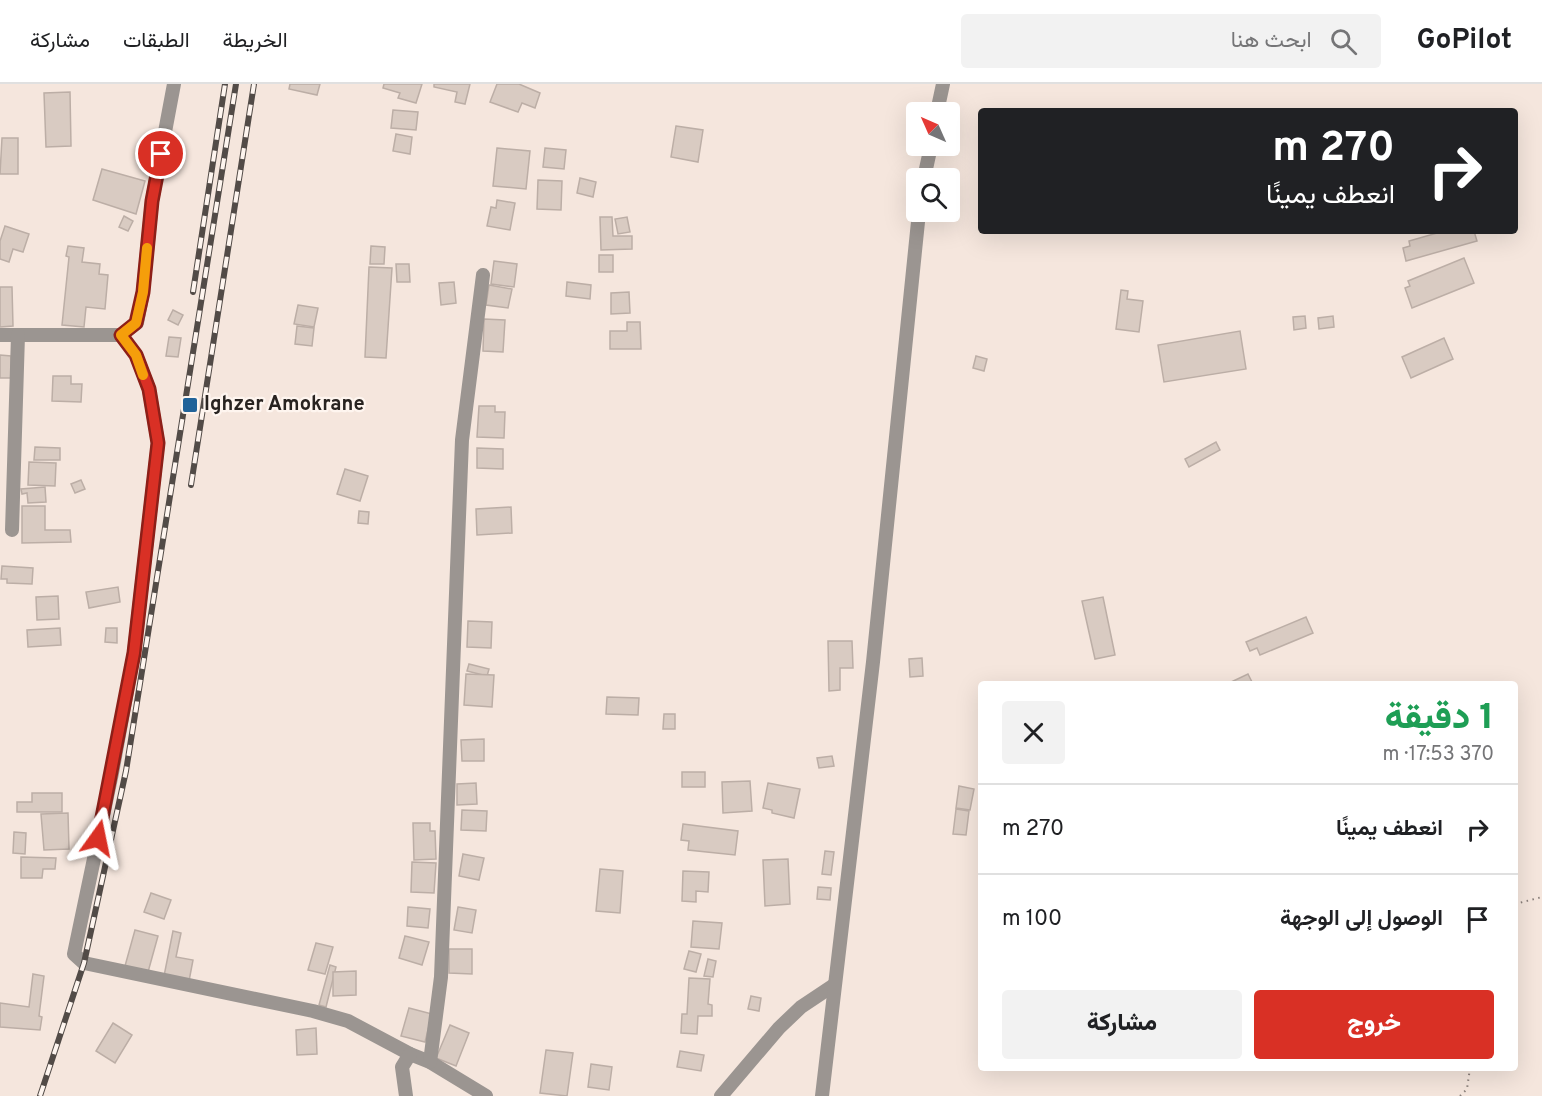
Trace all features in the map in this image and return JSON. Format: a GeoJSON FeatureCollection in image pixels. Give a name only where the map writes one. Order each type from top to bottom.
{"type":"FeatureCollection","features":[{"type":"Feature","properties":{"kind":"street"},"geometry":{"type":"LineString","coordinates":[[0,334],[121,335],[136,323],[141,302],[152,201],[174,84]]}},
{"type":"Feature","properties":{"kind":"street"},"geometry":{"type":"LineString","coordinates":[[939,102],[943,84]]}},
{"type":"Feature","properties":{"kind":"street"},"geometry":{"type":"LineString","coordinates":[[822,1096],[873,662],[918,222]]}},
{"type":"Feature","properties":{"kind":"street"},"geometry":{"type":"LineString","coordinates":[[430,1062],[441,976],[462,440],[483,275]]}},
{"type":"Feature","properties":{"kind":"street"},"geometry":{"type":"LineString","coordinates":[[12,530],[18,335]]}},
{"type":"Feature","properties":{"kind":"street"},"geometry":{"type":"LineString","coordinates":[[121,335],[136,355],[149,389],[158,443],[134,653],[112,773],[74,954],[84,963],[313,1011],[348,1021],[430,1062],[486,1096]]}},
{"type":"Feature","properties":{"kind":"street"},"geometry":{"type":"LineString","coordinates":[[721,1096],[779,1028],[801,1007],[834,985]]}},
{"type":"Feature","properties":{"kind":"street"},"geometry":{"type":"LineString","coordinates":[[406,1096],[402,1067],[410,1054]]}},
{"type":"Feature","properties":{"kind":"path"},"geometry":{"type":"LineString","coordinates":[[1518,903],[1542,897]]}},
{"type":"Feature","properties":{"kind":"path"},"geometry":{"type":"LineString","coordinates":[[1460,1096],[1467,1089],[1470,1071]]}},
{"type":"Feature","properties":{"kind":"building"},"geometry":{"type":"Polygon","coordinates":[[[290,84],[320,84],[317,95],[289,89],[290,84]]]}},
{"type":"Feature","properties":{"kind":"building"},"geometry":{"type":"Polygon","coordinates":[[[384,84],[422,84],[416,103],[398,98],[400,93],[383,88],[384,84]]]}},
{"type":"Feature","properties":{"kind":"building"},"geometry":{"type":"Polygon","coordinates":[[[434,84],[470,84],[465,104],[455,102],[457,92],[434,87],[434,84]]]}},
{"type":"Feature","properties":{"kind":"building"},"geometry":{"type":"Polygon","coordinates":[[[497,84],[519,84],[540,93],[535,108],[522,103],[518,112],[490,102],[497,84]]]}},
{"type":"Feature","properties":{"kind":"building"},"geometry":{"type":"Polygon","coordinates":[[[70,92],[71,146],[46,147],[44,93],[70,92]]]}},
{"type":"Feature","properties":{"kind":"building"},"geometry":{"type":"Polygon","coordinates":[[[393,110],[418,112],[416,130],[391,128],[393,110]]]}},
{"type":"Feature","properties":{"kind":"building"},"geometry":{"type":"Polygon","coordinates":[[[676,126],[703,130],[698,162],[671,157],[676,126]]]}},
{"type":"Feature","properties":{"kind":"building"},"geometry":{"type":"Polygon","coordinates":[[[396,134],[412,137],[410,154],[393,151],[396,134]]]}},
{"type":"Feature","properties":{"kind":"building"},"geometry":{"type":"Polygon","coordinates":[[[2,138],[18,138],[18,174],[0,174],[2,138]]]}},
{"type":"Feature","properties":{"kind":"building"},"geometry":{"type":"Polygon","coordinates":[[[497,148],[530,151],[526,189],[493,186],[497,148]]]}},
{"type":"Feature","properties":{"kind":"building"},"geometry":{"type":"Polygon","coordinates":[[[545,148],[566,150],[564,169],[543,167],[545,148]]]}},
{"type":"Feature","properties":{"kind":"building"},"geometry":{"type":"Polygon","coordinates":[[[102,169],[145,181],[136,214],[93,200],[102,169]]]}},
{"type":"Feature","properties":{"kind":"building"},"geometry":{"type":"Polygon","coordinates":[[[580,178],[596,182],[593,197],[577,193],[580,178]]]}},
{"type":"Feature","properties":{"kind":"building"},"geometry":{"type":"Polygon","coordinates":[[[538,180],[562,181],[561,210],[537,209],[538,180]]]}},
{"type":"Feature","properties":{"kind":"building"},"geometry":{"type":"Polygon","coordinates":[[[497,200],[515,203],[510,230],[487,226],[491,207],[496,208],[497,200]]]}},
{"type":"Feature","properties":{"kind":"building"},"geometry":{"type":"Polygon","coordinates":[[[124,216],[133,221],[128,231],[119,227],[124,216]]]}},
{"type":"Feature","properties":{"kind":"building"},"geometry":{"type":"Polygon","coordinates":[[[600,217],[612,217],[613,236],[632,236],[632,249],[601,250],[600,217]]]}},
{"type":"Feature","properties":{"kind":"building"},"geometry":{"type":"Polygon","coordinates":[[[627,217],[630,232],[618,234],[615,219],[627,217]]]}},
{"type":"Feature","properties":{"kind":"building"},"geometry":{"type":"Polygon","coordinates":[[[5,226],[29,234],[23,252],[13,249],[9,262],[0,259],[0,241],[5,226]]]}},
{"type":"Feature","properties":{"kind":"building"},"geometry":{"type":"Polygon","coordinates":[[[1434,234],[1475,234],[1477,241],[1406,261],[1403,248],[1410,246],[1409,241],[1434,234]]]}},
{"type":"Feature","properties":{"kind":"building"},"geometry":{"type":"Polygon","coordinates":[[[68,246],[84,248],[82,262],[100,264],[99,274],[108,275],[105,309],[86,307],[84,327],[62,325],[69,257],[66,256],[68,246]]]}},
{"type":"Feature","properties":{"kind":"building"},"geometry":{"type":"Polygon","coordinates":[[[371,246],[385,247],[384,264],[370,264],[371,246]]]}},
{"type":"Feature","properties":{"kind":"building"},"geometry":{"type":"Polygon","coordinates":[[[599,255],[613,255],[613,272],[599,272],[599,255]]]}},
{"type":"Feature","properties":{"kind":"building"},"geometry":{"type":"Polygon","coordinates":[[[1464,258],[1474,283],[1412,308],[1405,288],[1410,286],[1408,281],[1464,258]]]}},
{"type":"Feature","properties":{"kind":"building"},"geometry":{"type":"Polygon","coordinates":[[[494,261],[517,264],[514,287],[491,284],[494,261]]]}},
{"type":"Feature","properties":{"kind":"building"},"geometry":{"type":"Polygon","coordinates":[[[396,264],[409,264],[410,282],[397,282],[396,264]]]}},
{"type":"Feature","properties":{"kind":"building"},"geometry":{"type":"Polygon","coordinates":[[[369,267],[392,268],[386,358],[365,357],[369,267]]]}},
{"type":"Feature","properties":{"kind":"building"},"geometry":{"type":"Polygon","coordinates":[[[454,282],[456,303],[441,305],[439,283],[454,282]]]}},
{"type":"Feature","properties":{"kind":"building"},"geometry":{"type":"Polygon","coordinates":[[[567,282],[591,285],[590,299],[566,296],[567,282]]]}},
{"type":"Feature","properties":{"kind":"building"},"geometry":{"type":"Polygon","coordinates":[[[489,285],[512,289],[508,308],[486,305],[489,285]]]}},
{"type":"Feature","properties":{"kind":"building"},"geometry":{"type":"Polygon","coordinates":[[[0,287],[12,287],[13,326],[0,327],[0,287]]]}},
{"type":"Feature","properties":{"kind":"building"},"geometry":{"type":"Polygon","coordinates":[[[1121,290],[1128,291],[1127,299],[1143,301],[1139,332],[1116,329],[1121,290]]]}},
{"type":"Feature","properties":{"kind":"building"},"geometry":{"type":"Polygon","coordinates":[[[629,292],[630,313],[611,314],[611,293],[629,292]]]}},
{"type":"Feature","properties":{"kind":"building"},"geometry":{"type":"Polygon","coordinates":[[[298,305],[318,308],[314,327],[294,324],[298,305]]]}},
{"type":"Feature","properties":{"kind":"building"},"geometry":{"type":"Polygon","coordinates":[[[173,310],[183,315],[178,325],[168,320],[173,310]]]}},
{"type":"Feature","properties":{"kind":"building"},"geometry":{"type":"Polygon","coordinates":[[[1305,316],[1306,328],[1294,330],[1293,317],[1305,316]]]}},
{"type":"Feature","properties":{"kind":"building"},"geometry":{"type":"Polygon","coordinates":[[[1333,316],[1334,327],[1319,329],[1318,318],[1333,316]]]}},
{"type":"Feature","properties":{"kind":"building"},"geometry":{"type":"Polygon","coordinates":[[[484,319],[505,320],[503,352],[483,351],[484,319]]]}},
{"type":"Feature","properties":{"kind":"building"},"geometry":{"type":"Polygon","coordinates":[[[627,322],[640,322],[641,349],[610,349],[610,331],[627,331],[627,322]]]}},
{"type":"Feature","properties":{"kind":"building"},"geometry":{"type":"Polygon","coordinates":[[[297,326],[314,328],[312,346],[295,344],[297,326]]]}},
{"type":"Feature","properties":{"kind":"building"},"geometry":{"type":"Polygon","coordinates":[[[1240,331],[1246,369],[1164,382],[1158,345],[1240,331]]]}},
{"type":"Feature","properties":{"kind":"building"},"geometry":{"type":"Polygon","coordinates":[[[169,337],[181,338],[178,357],[166,356],[169,337]]]}},
{"type":"Feature","properties":{"kind":"building"},"geometry":{"type":"Polygon","coordinates":[[[1444,338],[1453,359],[1411,378],[1402,357],[1444,338]]]}},
{"type":"Feature","properties":{"kind":"building"},"geometry":{"type":"Polygon","coordinates":[[[0,355],[11,356],[11,378],[0,378],[0,355]]]}},
{"type":"Feature","properties":{"kind":"building"},"geometry":{"type":"Polygon","coordinates":[[[976,356],[987,359],[984,371],[973,368],[976,356]]]}},
{"type":"Feature","properties":{"kind":"building"},"geometry":{"type":"Polygon","coordinates":[[[53,376],[71,376],[71,384],[82,384],[81,402],[52,401],[53,376]]]}},
{"type":"Feature","properties":{"kind":"building"},"geometry":{"type":"Polygon","coordinates":[[[479,406],[495,406],[495,412],[505,412],[504,438],[477,437],[479,406]]]}},
{"type":"Feature","properties":{"kind":"building"},"geometry":{"type":"Polygon","coordinates":[[[1216,442],[1220,450],[1189,467],[1185,459],[1216,442]]]}},
{"type":"Feature","properties":{"kind":"building"},"geometry":{"type":"Polygon","coordinates":[[[35,447],[60,448],[60,460],[34,460],[35,447]]]}},
{"type":"Feature","properties":{"kind":"building"},"geometry":{"type":"Polygon","coordinates":[[[477,448],[503,449],[503,469],[477,468],[477,448]]]}},
{"type":"Feature","properties":{"kind":"building"},"geometry":{"type":"Polygon","coordinates":[[[29,462],[56,463],[55,486],[28,485],[29,462]]]}},
{"type":"Feature","properties":{"kind":"building"},"geometry":{"type":"Polygon","coordinates":[[[345,469],[368,476],[360,501],[337,494],[345,469]]]}},
{"type":"Feature","properties":{"kind":"building"},"geometry":{"type":"Polygon","coordinates":[[[81,480],[85,489],[75,493],[71,484],[81,480]]]}},
{"type":"Feature","properties":{"kind":"building"},"geometry":{"type":"Polygon","coordinates":[[[45,487],[46,502],[28,503],[27,493],[22,494],[21,489],[45,487]]]}},
{"type":"Feature","properties":{"kind":"building"},"geometry":{"type":"Polygon","coordinates":[[[22,506],[45,506],[45,530],[70,530],[71,542],[22,543],[22,506]]]}},
{"type":"Feature","properties":{"kind":"building"},"geometry":{"type":"Polygon","coordinates":[[[511,507],[512,533],[477,535],[476,509],[511,507]]]}},
{"type":"Feature","properties":{"kind":"building"},"geometry":{"type":"Polygon","coordinates":[[[359,511],[369,512],[368,524],[358,523],[359,511]]]}},
{"type":"Feature","properties":{"kind":"building"},"geometry":{"type":"Polygon","coordinates":[[[2,566],[33,568],[32,584],[7,583],[7,579],[1,579],[2,566]]]}},
{"type":"Feature","properties":{"kind":"building"},"geometry":{"type":"Polygon","coordinates":[[[118,587],[120,602],[89,608],[86,592],[118,587]]]}},
{"type":"Feature","properties":{"kind":"building"},"geometry":{"type":"Polygon","coordinates":[[[58,596],[59,619],[37,620],[36,597],[58,596]]]}},
{"type":"Feature","properties":{"kind":"building"},"geometry":{"type":"Polygon","coordinates":[[[1103,597],[1115,655],[1095,659],[1082,601],[1103,597]]]}},
{"type":"Feature","properties":{"kind":"building"},"geometry":{"type":"Polygon","coordinates":[[[1306,617],[1313,633],[1260,655],[1257,648],[1250,651],[1246,642],[1306,617]]]}},
{"type":"Feature","properties":{"kind":"building"},"geometry":{"type":"Polygon","coordinates":[[[468,621],[492,622],[491,648],[467,647],[468,621]]]}},
{"type":"Feature","properties":{"kind":"building"},"geometry":{"type":"Polygon","coordinates":[[[60,628],[61,645],[28,647],[27,630],[60,628]]]}},
{"type":"Feature","properties":{"kind":"building"},"geometry":{"type":"Polygon","coordinates":[[[106,628],[117,628],[117,643],[105,642],[106,628]]]}},
{"type":"Feature","properties":{"kind":"building"},"geometry":{"type":"Polygon","coordinates":[[[828,641],[852,641],[853,668],[840,668],[840,690],[829,691],[828,641]]]}},
{"type":"Feature","properties":{"kind":"building"},"geometry":{"type":"Polygon","coordinates":[[[922,658],[923,676],[910,677],[909,659],[922,658]]]}},
{"type":"Feature","properties":{"kind":"building"},"geometry":{"type":"Polygon","coordinates":[[[469,664],[489,669],[487,676],[467,671],[469,664]]]}},
{"type":"Feature","properties":{"kind":"building"},"geometry":{"type":"Polygon","coordinates":[[[466,674],[494,675],[492,707],[464,705],[466,674]]]}},
{"type":"Feature","properties":{"kind":"building"},"geometry":{"type":"Polygon","coordinates":[[[1248,674],[1252,681],[1233,681],[1248,674]]]}},
{"type":"Feature","properties":{"kind":"building"},"geometry":{"type":"Polygon","coordinates":[[[607,697],[639,698],[638,715],[606,714],[607,697]]]}},
{"type":"Feature","properties":{"kind":"building"},"geometry":{"type":"Polygon","coordinates":[[[664,714],[675,714],[675,729],[663,729],[664,714]]]}},
{"type":"Feature","properties":{"kind":"building"},"geometry":{"type":"Polygon","coordinates":[[[484,739],[484,761],[462,761],[461,740],[484,739]]]}},
{"type":"Feature","properties":{"kind":"building"},"geometry":{"type":"Polygon","coordinates":[[[832,756],[834,766],[819,768],[817,758],[832,756]]]}},
{"type":"Feature","properties":{"kind":"building"},"geometry":{"type":"Polygon","coordinates":[[[682,772],[705,772],[705,787],[682,787],[682,772]]]}},
{"type":"Feature","properties":{"kind":"building"},"geometry":{"type":"Polygon","coordinates":[[[750,781],[752,811],[723,813],[722,782],[750,781]]]}},
{"type":"Feature","properties":{"kind":"building"},"geometry":{"type":"Polygon","coordinates":[[[476,783],[477,804],[457,805],[457,784],[476,783]]]}},
{"type":"Feature","properties":{"kind":"building"},"geometry":{"type":"Polygon","coordinates":[[[768,783],[800,789],[794,818],[772,813],[772,810],[763,808],[768,783]]]}},
{"type":"Feature","properties":{"kind":"building"},"geometry":{"type":"Polygon","coordinates":[[[959,786],[974,789],[970,810],[956,808],[959,786]]]}},
{"type":"Feature","properties":{"kind":"building"},"geometry":{"type":"Polygon","coordinates":[[[32,793],[62,793],[62,812],[17,812],[17,802],[32,802],[32,793]]]}},
{"type":"Feature","properties":{"kind":"building"},"geometry":{"type":"Polygon","coordinates":[[[956,809],[969,811],[966,835],[953,834],[956,809]]]}},
{"type":"Feature","properties":{"kind":"building"},"geometry":{"type":"Polygon","coordinates":[[[462,810],[487,811],[486,831],[461,830],[462,810]]]}},
{"type":"Feature","properties":{"kind":"building"},"geometry":{"type":"Polygon","coordinates":[[[68,813],[69,849],[44,850],[41,814],[68,813]]]}},
{"type":"Feature","properties":{"kind":"building"},"geometry":{"type":"Polygon","coordinates":[[[413,823],[430,823],[430,831],[435,831],[436,859],[414,860],[413,823]]]}},
{"type":"Feature","properties":{"kind":"building"},"geometry":{"type":"Polygon","coordinates":[[[683,824],[738,831],[735,855],[688,850],[689,841],[681,840],[683,824]]]}},
{"type":"Feature","properties":{"kind":"building"},"geometry":{"type":"Polygon","coordinates":[[[14,832],[26,833],[25,854],[13,853],[14,832]]]}},
{"type":"Feature","properties":{"kind":"building"},"geometry":{"type":"Polygon","coordinates":[[[825,851],[834,852],[831,875],[822,874],[825,851]]]}},
{"type":"Feature","properties":{"kind":"building"},"geometry":{"type":"Polygon","coordinates":[[[463,854],[484,858],[479,880],[459,876],[463,854]]]}},
{"type":"Feature","properties":{"kind":"building"},"geometry":{"type":"Polygon","coordinates":[[[21,857],[56,858],[55,869],[43,869],[42,878],[21,878],[21,857]]]}},
{"type":"Feature","properties":{"kind":"building"},"geometry":{"type":"Polygon","coordinates":[[[788,859],[790,904],[765,906],[763,860],[788,859]]]}},
{"type":"Feature","properties":{"kind":"building"},"geometry":{"type":"Polygon","coordinates":[[[412,862],[436,863],[434,893],[411,892],[412,862]]]}},
{"type":"Feature","properties":{"kind":"building"},"geometry":{"type":"Polygon","coordinates":[[[600,869],[623,871],[620,913],[596,911],[600,869]]]}},
{"type":"Feature","properties":{"kind":"building"},"geometry":{"type":"Polygon","coordinates":[[[683,871],[709,872],[708,892],[696,891],[696,902],[682,901],[683,871]]]}},
{"type":"Feature","properties":{"kind":"building"},"geometry":{"type":"Polygon","coordinates":[[[818,887],[831,888],[830,900],[817,899],[818,887]]]}},
{"type":"Feature","properties":{"kind":"building"},"geometry":{"type":"Polygon","coordinates":[[[151,893],[171,900],[164,919],[144,912],[151,893]]]}},
{"type":"Feature","properties":{"kind":"building"},"geometry":{"type":"Polygon","coordinates":[[[408,907],[430,909],[428,928],[407,926],[408,907]]]}},
{"type":"Feature","properties":{"kind":"building"},"geometry":{"type":"Polygon","coordinates":[[[458,907],[476,910],[472,933],[454,930],[458,907]]]}},
{"type":"Feature","properties":{"kind":"building"},"geometry":{"type":"Polygon","coordinates":[[[693,921],[722,923],[719,949],[691,947],[693,921]]]}},
{"type":"Feature","properties":{"kind":"building"},"geometry":{"type":"Polygon","coordinates":[[[135,930],[158,936],[148,972],[125,966],[135,930]]]}},
{"type":"Feature","properties":{"kind":"building"},"geometry":{"type":"Polygon","coordinates":[[[173,931],[181,933],[176,957],[193,960],[189,981],[164,976],[173,931]]]}},
{"type":"Feature","properties":{"kind":"building"},"geometry":{"type":"Polygon","coordinates":[[[405,936],[429,942],[422,965],[399,958],[405,936]]]}},
{"type":"Feature","properties":{"kind":"building"},"geometry":{"type":"Polygon","coordinates":[[[316,943],[333,947],[325,974],[308,970],[316,943]]]}},
{"type":"Feature","properties":{"kind":"building"},"geometry":{"type":"Polygon","coordinates":[[[449,949],[472,949],[472,974],[449,973],[449,949]]]}},
{"type":"Feature","properties":{"kind":"building"},"geometry":{"type":"Polygon","coordinates":[[[689,951],[701,954],[696,972],[684,969],[689,951]]]}},
{"type":"Feature","properties":{"kind":"building"},"geometry":{"type":"Polygon","coordinates":[[[708,959],[716,961],[713,977],[704,976],[708,959]]]}},
{"type":"Feature","properties":{"kind":"building"},"geometry":{"type":"Polygon","coordinates":[[[330,965],[336,967],[326,1007],[319,1005],[330,965]]]}},
{"type":"Feature","properties":{"kind":"building"},"geometry":{"type":"Polygon","coordinates":[[[356,971],[356,995],[333,996],[333,972],[356,971]]]}},
{"type":"Feature","properties":{"kind":"building"},"geometry":{"type":"Polygon","coordinates":[[[33,974],[44,976],[39,1016],[42,1017],[40,1030],[0,1027],[0,1003],[29,1007],[33,974]]]}},
{"type":"Feature","properties":{"kind":"building"},"geometry":{"type":"Polygon","coordinates":[[[689,978],[710,979],[708,1004],[712,1005],[712,1016],[698,1016],[697,1034],[681,1033],[682,1014],[687,1014],[689,978]]]}},
{"type":"Feature","properties":{"kind":"building"},"geometry":{"type":"Polygon","coordinates":[[[751,996],[761,998],[759,1011],[748,1009],[751,996]]]}},
{"type":"Feature","properties":{"kind":"building"},"geometry":{"type":"Polygon","coordinates":[[[409,1008],[432,1014],[425,1042],[401,1036],[409,1008]]]}},
{"type":"Feature","properties":{"kind":"building"},"geometry":{"type":"Polygon","coordinates":[[[113,1023],[132,1035],[115,1063],[96,1051],[113,1023]]]}},
{"type":"Feature","properties":{"kind":"building"},"geometry":{"type":"Polygon","coordinates":[[[450,1025],[469,1033],[456,1066],[436,1058],[450,1025]]]}},
{"type":"Feature","properties":{"kind":"building"},"geometry":{"type":"Polygon","coordinates":[[[316,1028],[317,1054],[297,1055],[296,1030],[316,1028]]]}},
{"type":"Feature","properties":{"kind":"building"},"geometry":{"type":"Polygon","coordinates":[[[546,1050],[573,1053],[567,1096],[540,1093],[546,1050]]]}},
{"type":"Feature","properties":{"kind":"building"},"geometry":{"type":"Polygon","coordinates":[[[680,1051],[704,1055],[701,1071],[677,1067],[680,1051]]]}},
{"type":"Feature","properties":{"kind":"building"},"geometry":{"type":"Polygon","coordinates":[[[591,1064],[612,1067],[609,1090],[588,1087],[591,1064]]]}},
{"type":"Feature","properties":{"kind":"railway"},"geometry":{"type":"LineString","coordinates":[[193,292],[225,84]]}},
{"type":"Feature","properties":{"kind":"railway"},"geometry":{"type":"LineString","coordinates":[[40,1096],[84,963],[126,771],[236,84]]}},
{"type":"Feature","properties":{"kind":"railway"},"geometry":{"type":"LineString","coordinates":[[191,485],[254,84]]}},
{"type":"Feature","properties":{"kind":"slow traffic"},"geometry":{"type":"LineString","coordinates":[[143,375],[136,355],[121,335],[136,323],[143,292],[147,248]]}},
{"type":"Feature","properties":{"kind":"place","name":"Ighzer Amokrane"},"geometry":{"type":"Point","coordinates":[190,405]}},
{"type":"Feature","properties":{"kind":"route"},"geometry":{"type":"LineString","coordinates":[[98,838],[134,653],[158,443],[149,389],[136,355],[121,335],[136,323],[143,292],[152,201],[161,154]]}}]}
